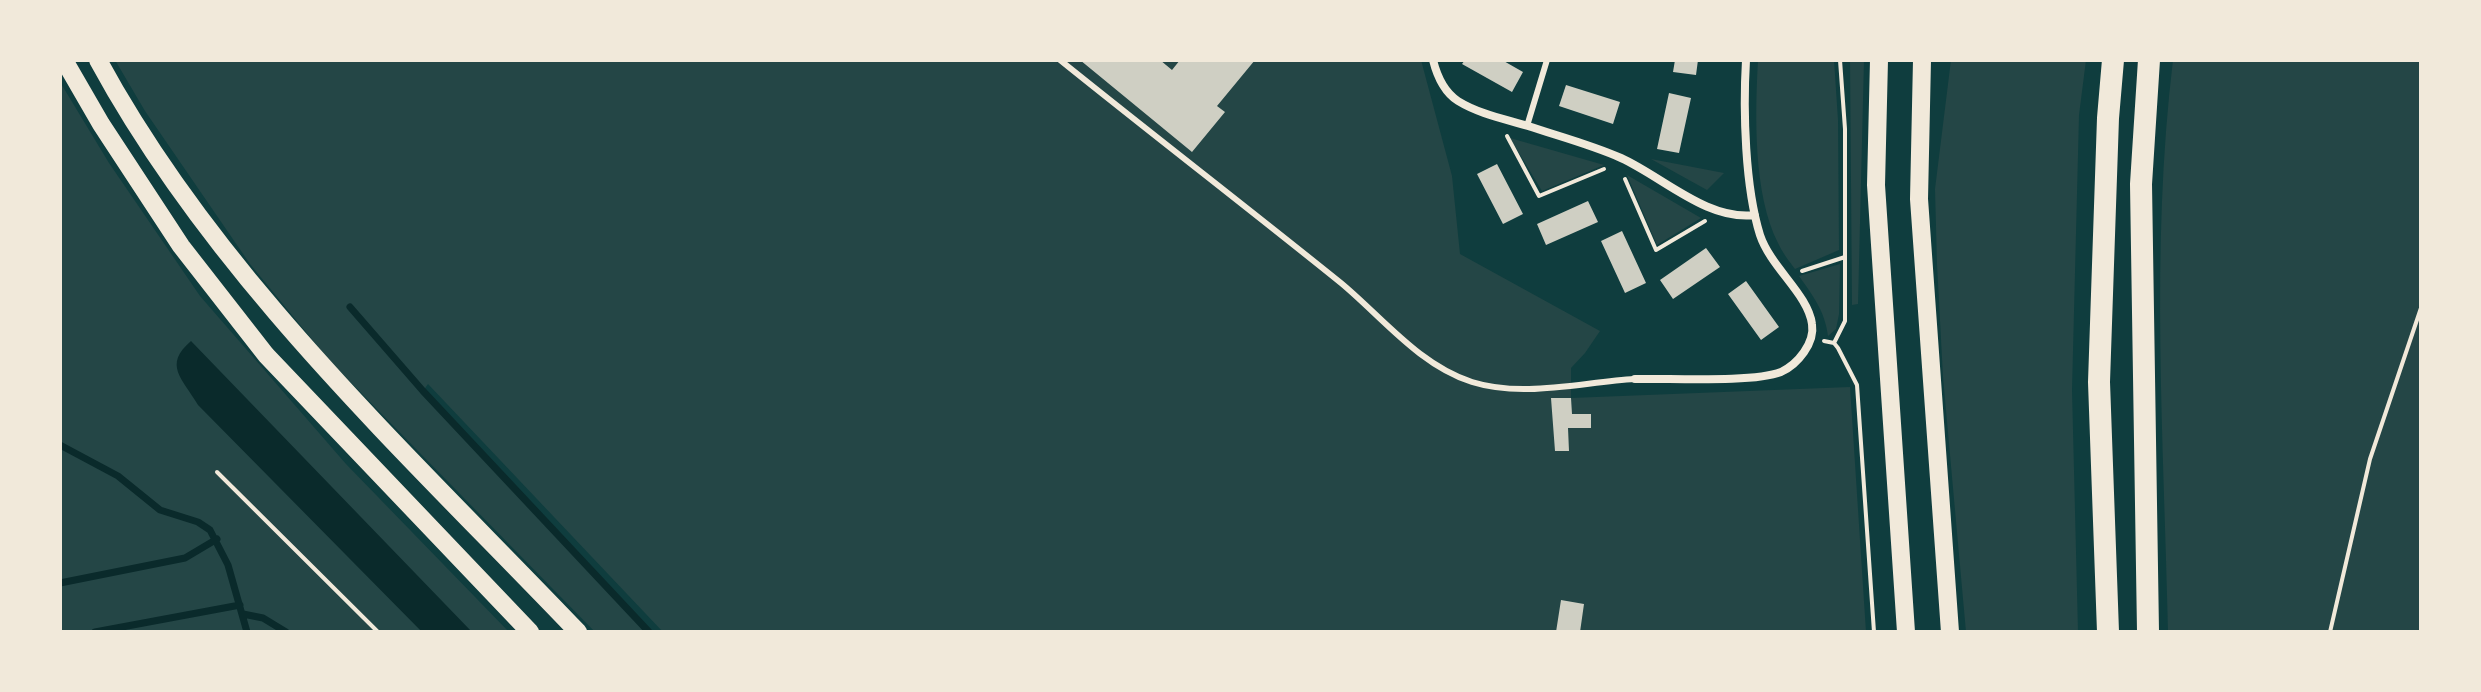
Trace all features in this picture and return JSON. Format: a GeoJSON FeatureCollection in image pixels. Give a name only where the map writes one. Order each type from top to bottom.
{"type":"FeatureCollection","features":[{"type":"Feature","properties":{"kind":"highway"},"geometry":{"type":"LineString","coordinates":[[2108,632],[2099,382],[2108,118],[2113,60]]}},
{"type":"Feature","properties":{"kind":"highway"},"geometry":{"type":"LineString","coordinates":[[2148,632],[2141,184],[2149,60]]}},
{"type":"Feature","properties":{"kind":"main road"},"geometry":{"type":"LineString","coordinates":[[64,60],[101,124],[181,246],[266,355],[530,632]]}},
{"type":"Feature","properties":{"kind":"main road"},"geometry":{"type":"LineString","coordinates":[[98,60],[123,106],[208,227],[288,329],[578,632]]}},
{"type":"Feature","properties":{"kind":"main road"},"geometry":{"type":"LineString","coordinates":[[1879,60],[1876,185],[1906,632]]}},
{"type":"Feature","properties":{"kind":"main road"},"geometry":{"type":"LineString","coordinates":[[1922,60],[1919,199],[1950,632]]}},
{"type":"Feature","properties":{"kind":"street"},"geometry":{"type":"LineString","coordinates":[[1433,60],[1442,82],[1458,100],[1511,122],[1621,158],[1711,208],[1740,217],[1755,215]]}},
{"type":"Feature","properties":{"kind":"street"},"geometry":{"type":"LineString","coordinates":[[1635,379],[1752,377],[1780,372],[1801,358],[1811,339],[1812,324],[1803,300],[1770,258],[1755,215],[1743,107],[1746,60]]}},
{"type":"Feature","properties":{"kind":"lane"},"geometry":{"type":"LineString","coordinates":[[1060,60],[1344,286],[1424,356],[1459,378],[1514,389],[1635,379]]}},
{"type":"Feature","properties":{"kind":"lane"},"geometry":{"type":"LineString","coordinates":[[1527,126],[1547,60]]}},
{"type":"Feature","properties":{"kind":"path"},"geometry":{"type":"LineString","coordinates":[[1834,343],[1845,321],[1845,129],[1840,60]]}},
{"type":"Feature","properties":{"kind":"path"},"geometry":{"type":"LineString","coordinates":[[1511,122],[1507,138],[1539,196],[1610,166],[1621,158]]}},
{"type":"Feature","properties":{"kind":"path"},"geometry":{"type":"LineString","coordinates":[[1621,158],[1622,171],[1656,250],[1709,218],[1711,208]]}},
{"type":"Feature","properties":{"kind":"path"},"geometry":{"type":"LineString","coordinates":[[1786,281],[1797,273],[1845,257]]}},
{"type":"Feature","properties":{"kind":"path"},"geometry":{"type":"LineString","coordinates":[[2330,632],[2370,459],[2421,308]]}},
{"type":"Feature","properties":{"kind":"path"},"geometry":{"type":"LineString","coordinates":[[1811,339],[1834,343],[1857,385],[1874,632]]}},
{"type":"Feature","properties":{"kind":"path"},"geometry":{"type":"LineString","coordinates":[[217,472],[378,632]]}},
{"type":"Feature","properties":{"kind":"shaded area"},"geometry":{"type":"Polygon","coordinates":[[[115,60],[1421,60],[1452,176],[1460,254],[1600,331],[1571,368],[1571,398],[1850,387],[1866,632],[663,632],[428,384],[423,391],[649,632],[595,632],[329,360],[250,264],[145,111],[115,60]]]}},
{"type":"Feature","properties":{"kind":"shaded area"},"geometry":{"type":"Polygon","coordinates":[[[1758,60],[1834,60],[1838,120],[1839,250],[1795,269],[1778,243],[1764,201],[1756,129],[1758,60]]]}},
{"type":"Feature","properties":{"kind":"shaded area"},"geometry":{"type":"Polygon","coordinates":[[[1850,60],[1864,60],[1858,304],[1852,305],[1850,60]]]}},
{"type":"Feature","properties":{"kind":"shaded area"},"geometry":{"type":"Polygon","coordinates":[[[1951,60],[2086,60],[2079,115],[2072,390],[2078,632],[1966,632],[1943,377],[1935,189],[1951,60]]]}},
{"type":"Feature","properties":{"kind":"shaded area"},"geometry":{"type":"Polygon","coordinates":[[[2173,60],[2421,60],[2421,632],[2168,632],[2160,274],[2166,131],[2173,60]]]}},
{"type":"Feature","properties":{"kind":"shaded area"},"geometry":{"type":"Polygon","coordinates":[[[60,82],[109,163],[200,296],[346,464],[509,632],[60,632],[60,82]]]}},
{"type":"Feature","properties":{"kind":"shaded area"},"geometry":{"type":"Polygon","coordinates":[[[1510,138],[1604,165],[1542,191],[1510,138]]]}},
{"type":"Feature","properties":{"kind":"shaded area"},"geometry":{"type":"Polygon","coordinates":[[[1651,159],[1724,173],[1707,190],[1651,159]]]}},
{"type":"Feature","properties":{"kind":"shaded area"},"geometry":{"type":"Polygon","coordinates":[[[1627,175],[1701,218],[1657,245],[1627,175]]]}},
{"type":"Feature","properties":{"kind":"shaded area"},"geometry":{"type":"Polygon","coordinates":[[[1840,264],[1839,314],[1836,329],[1828,336],[1821,311],[1799,276],[1840,264]]]}},
{"type":"Feature","properties":{"kind":"shaded area"},"geometry":{"type":"Polygon","coordinates":[[[191,341],[472,632],[422,632],[198,405],[181,379],[177,365],[178,357],[191,341]]]}},
{"type":"Feature","properties":{"kind":"building"},"geometry":{"type":"Polygon","coordinates":[[[1080,60],[1160,60],[1172,70],[1180,60],[1255,60],[1217,106],[1225,112],[1192,152],[1080,60]]]}},
{"type":"Feature","properties":{"kind":"building"},"geometry":{"type":"Polygon","coordinates":[[[1465,60],[1502,60],[1523,72],[1512,92],[1462,64],[1465,60]]]}},
{"type":"Feature","properties":{"kind":"building"},"geometry":{"type":"Polygon","coordinates":[[[1675,60],[1698,60],[1696,75],[1673,72],[1675,60]]]}},
{"type":"Feature","properties":{"kind":"building"},"geometry":{"type":"Polygon","coordinates":[[[1566,85],[1620,102],[1613,124],[1559,106],[1566,85]]]}},
{"type":"Feature","properties":{"kind":"building"},"geometry":{"type":"Polygon","coordinates":[[[1669,93],[1691,98],[1679,153],[1657,149],[1669,93]]]}},
{"type":"Feature","properties":{"kind":"building"},"geometry":{"type":"Polygon","coordinates":[[[1497,164],[1523,214],[1503,224],[1477,174],[1497,164]]]}},
{"type":"Feature","properties":{"kind":"building"},"geometry":{"type":"Polygon","coordinates":[[[1588,201],[1598,222],[1546,245],[1537,224],[1588,201]]]}},
{"type":"Feature","properties":{"kind":"building"},"geometry":{"type":"Polygon","coordinates":[[[1622,231],[1646,283],[1625,293],[1601,241],[1622,231]]]}},
{"type":"Feature","properties":{"kind":"building"},"geometry":{"type":"Polygon","coordinates":[[[1706,248],[1720,267],[1673,299],[1660,280],[1706,248]]]}},
{"type":"Feature","properties":{"kind":"building"},"geometry":{"type":"Polygon","coordinates":[[[1746,281],[1779,327],[1761,340],[1728,294],[1746,281]]]}},
{"type":"Feature","properties":{"kind":"building"},"geometry":{"type":"Polygon","coordinates":[[[1551,398],[1571,398],[1572,414],[1591,414],[1591,428],[1568,428],[1569,451],[1555,451],[1551,398]]]}},
{"type":"Feature","properties":{"kind":"building"},"geometry":{"type":"Polygon","coordinates":[[[1561,600],[1584,604],[1580,632],[1556,632],[1561,600]]]}},
{"type":"Feature","properties":{"kind":"waterway"},"geometry":{"type":"LineString","coordinates":[[350,307],[423,391],[649,632]]}},
{"type":"Feature","properties":{"kind":"waterway"},"geometry":{"type":"LineString","coordinates":[[60,445],[118,476],[160,510],[198,522],[210,530],[228,565],[247,632]]}},
{"type":"Feature","properties":{"kind":"waterway"},"geometry":{"type":"LineString","coordinates":[[60,583],[185,558],[217,539]]}},
{"type":"Feature","properties":{"kind":"waterway"},"geometry":{"type":"LineString","coordinates":[[95,632],[240,605]]}},
{"type":"Feature","properties":{"kind":"waterway"},"geometry":{"type":"LineString","coordinates":[[243,614],[263,618],[286,632]]}}]}
